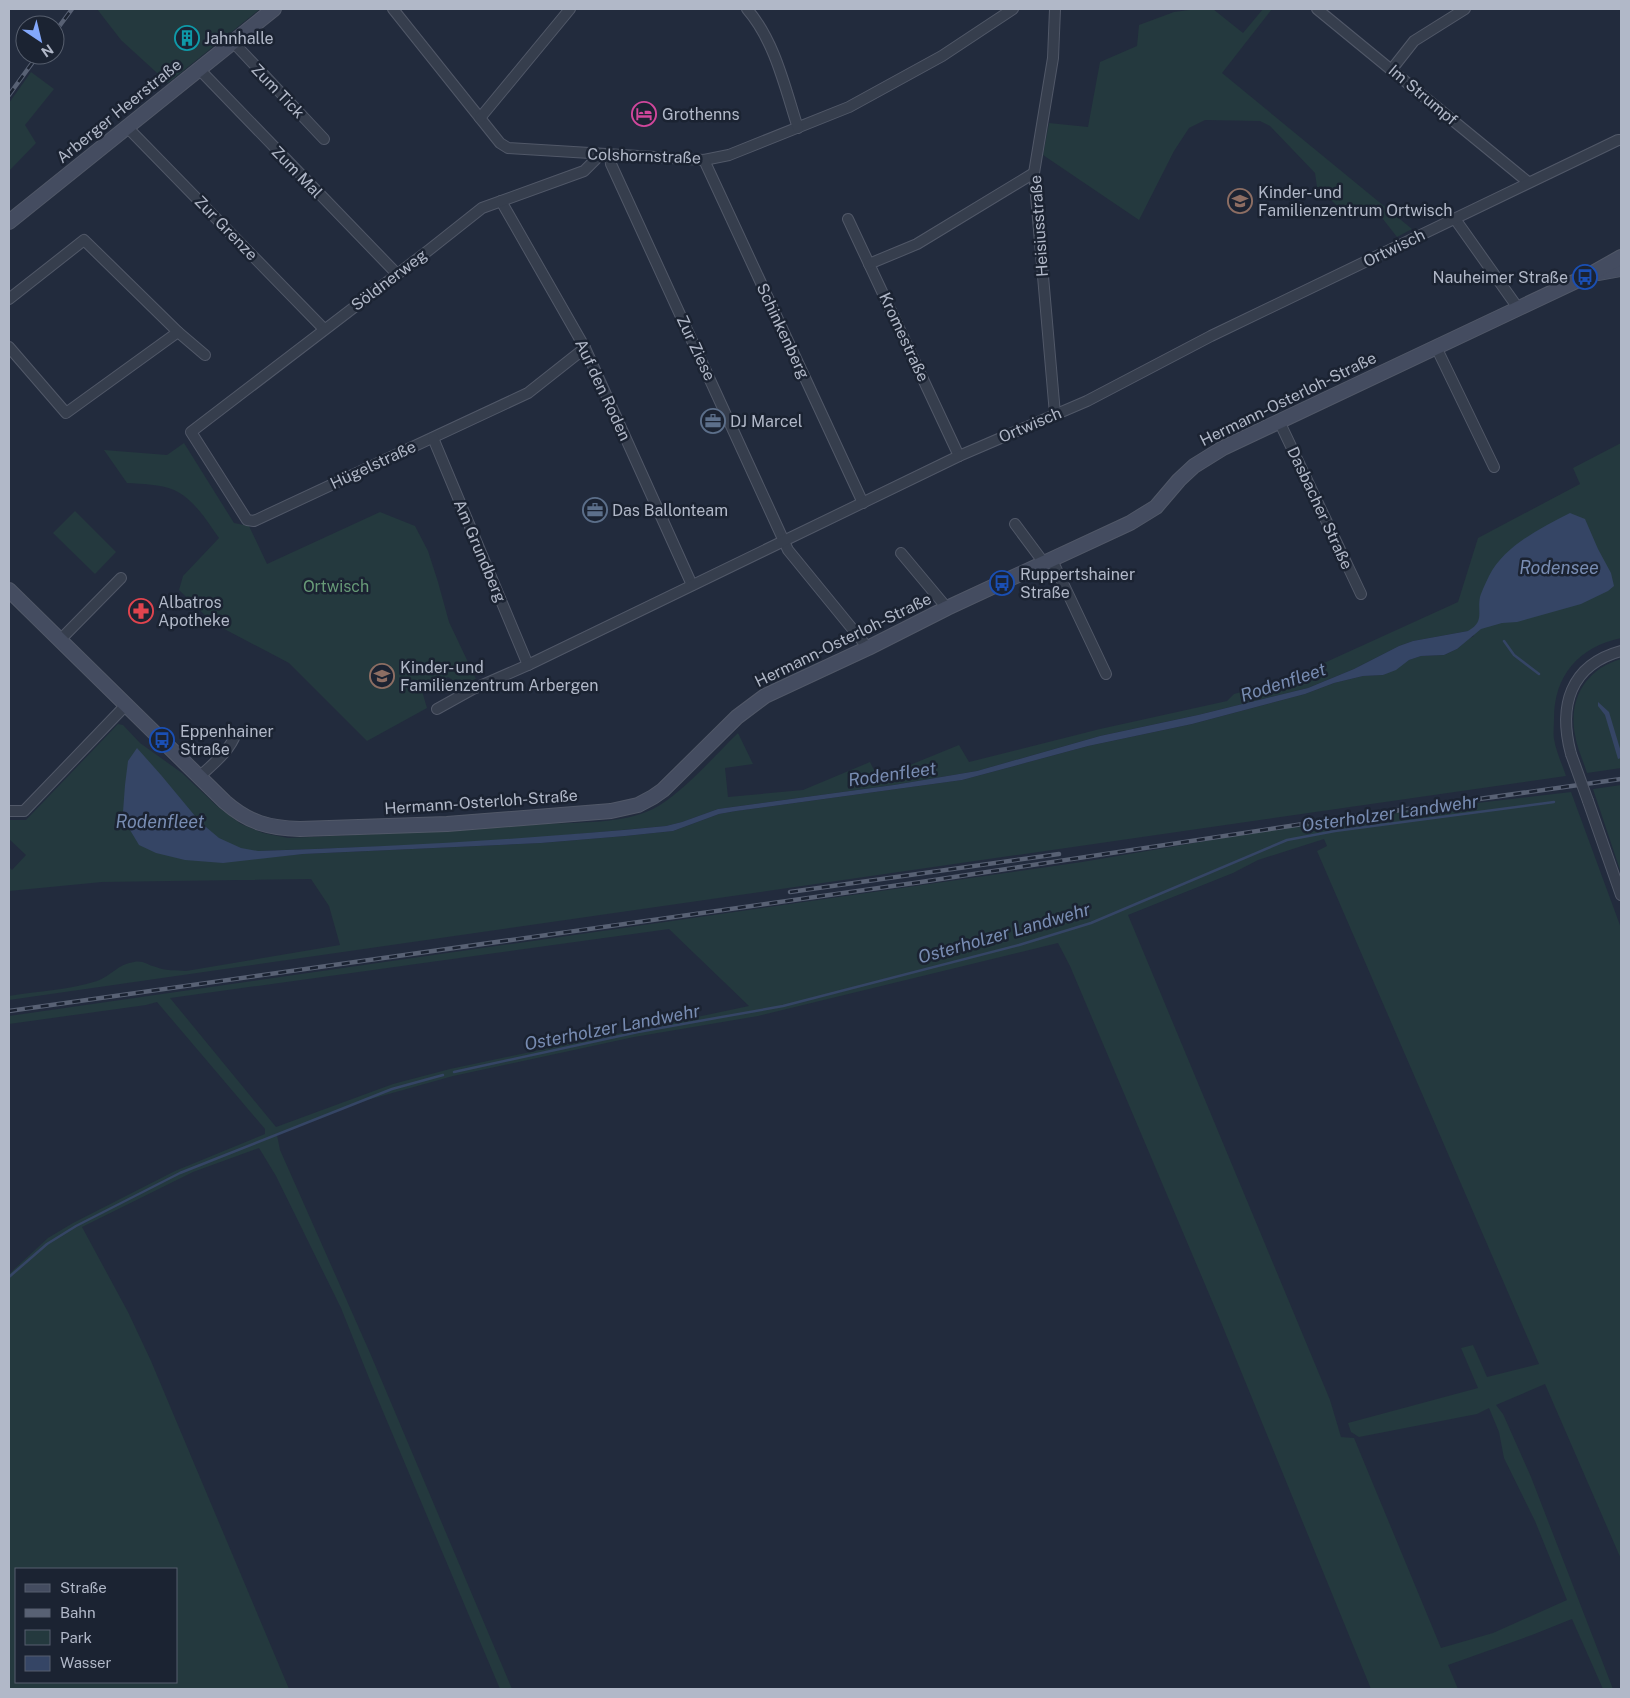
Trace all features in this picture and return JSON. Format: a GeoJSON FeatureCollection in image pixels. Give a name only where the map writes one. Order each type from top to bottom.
{"type":"FeatureCollection","features":[{"type":"Feature","properties":{"kind":"street","name":"Arberger Heerstraße"},"geometry":{"type":"LineString","coordinates":[[9,222],[274,9]]}},
{"type":"Feature","properties":{"kind":"street","name":"Colshornstraße"},"geometry":{"type":"LineString","coordinates":[[393,9],[500,143],[508,148],[704,160],[729,155],[849,107],[921,69],[956,48],[1013,9]]}},
{"type":"Feature","properties":{"kind":"street"},"geometry":{"type":"LineString","coordinates":[[480,118],[570,9]]}},
{"type":"Feature","properties":{"kind":"street"},"geometry":{"type":"LineString","coordinates":[[746,9],[765,34],[798,128]]}},
{"type":"Feature","properties":{"kind":"street","name":"Heisiusstraße"},"geometry":{"type":"LineString","coordinates":[[1055,9],[1053,58],[1034,173],[1055,414]]}},
{"type":"Feature","properties":{"kind":"street","name":"Im Strumpf"},"geometry":{"type":"LineString","coordinates":[[1317,9],[1528,182]]}},
{"type":"Feature","properties":{"kind":"street"},"geometry":{"type":"LineString","coordinates":[[1392,70],[1414,41],[1465,9]]}},
{"type":"Feature","properties":{"kind":"street","name":"Zum Tick"},"geometry":{"type":"LineString","coordinates":[[233,42],[324,139]]}},
{"type":"Feature","properties":{"kind":"street","name":"Zum Mal"},"geometry":{"type":"LineString","coordinates":[[199,69],[397,274]]}},
{"type":"Feature","properties":{"kind":"street","name":"Zur Grenze"},"geometry":{"type":"LineString","coordinates":[[127,127],[324,329]]}},
{"type":"Feature","properties":{"kind":"street","name":"Ortwisch"},"geometry":{"type":"LineString","coordinates":[[437,709],[473,689],[959,456],[1086,401],[1211,336],[1528,182],[1621,140]]}},
{"type":"Feature","properties":{"kind":"street","name":"Söldnerweg"},"geometry":{"type":"LineString","coordinates":[[191,432],[482,208],[584,171],[605,155]]}},
{"type":"Feature","properties":{"kind":"street","name":"Zur Ziese"},"geometry":{"type":"LineString","coordinates":[[605,155],[611,164],[788,550],[868,648]]}},
{"type":"Feature","properties":{"kind":"street","name":"Schinkenberg"},"geometry":{"type":"LineString","coordinates":[[704,160],[864,503]]}},
{"type":"Feature","properties":{"kind":"street"},"geometry":{"type":"LineString","coordinates":[[869,264],[917,244],[1034,173]]}},
{"type":"Feature","properties":{"kind":"street","name":"Auf den Roden"},"geometry":{"type":"LineString","coordinates":[[501,201],[585,348],[692,585]]}},
{"type":"Feature","properties":{"kind":"street","name":"Kromestraße"},"geometry":{"type":"LineString","coordinates":[[848,219],[959,456]]}},
{"type":"Feature","properties":{"kind":"street"},"geometry":{"type":"LineString","coordinates":[[1455,219],[1518,308]]}},
{"type":"Feature","properties":{"kind":"street"},"geometry":{"type":"LineString","coordinates":[[9,299],[84,240],[178,332],[205,355]]}},
{"type":"Feature","properties":{"kind":"street","name":"Hermann-Osterloh-Straße"},"geometry":{"type":"LineString","coordinates":[[9,590],[233,809],[264,825],[276,828],[300,829],[447,824],[624,809],[653,798],[667,787],[749,706],[765,696],[1147,514],[1164,499],[1179,480],[1208,457],[1279,421],[1591,274],[1621,258]]}},
{"type":"Feature","properties":{"kind":"street","name":"Hermann-Osterloh-Straße"},"geometry":{"type":"LineString","coordinates":[[1591,274],[1621,269]]}},
{"type":"Feature","properties":{"kind":"street"},"geometry":{"type":"LineString","coordinates":[[9,347],[66,413],[178,332]]}},
{"type":"Feature","properties":{"kind":"street"},"geometry":{"type":"LineString","coordinates":[[1436,346],[1494,467]]}},
{"type":"Feature","properties":{"kind":"street","name":"Hügelstraße"},"geometry":{"type":"LineString","coordinates":[[191,432],[247,520],[254,521],[528,393],[585,348]]}},
{"type":"Feature","properties":{"kind":"street","name":"Dasbacher Straße"},"geometry":{"type":"LineString","coordinates":[[1279,421],[1361,594]]}},
{"type":"Feature","properties":{"kind":"street","name":"Am Grundberg"},"geometry":{"type":"LineString","coordinates":[[433,438],[528,664]]}},
{"type":"Feature","properties":{"kind":"street"},"geometry":{"type":"LineString","coordinates":[[1015,524],[1048,561],[1106,674]]}},
{"type":"Feature","properties":{"kind":"street"},"geometry":{"type":"LineString","coordinates":[[901,553],[947,608]]}},
{"type":"Feature","properties":{"kind":"street"},"geometry":{"type":"LineString","coordinates":[[60,640],[121,578]]}},
{"type":"Feature","properties":{"kind":"street"},"geometry":{"type":"LineString","coordinates":[[1621,651],[1608,654],[1593,663],[1582,673],[1572,688],[1566,713],[1567,740],[1571,754],[1621,895]]}},
{"type":"Feature","properties":{"kind":"street"},"geometry":{"type":"LineString","coordinates":[[9,811],[24,811],[126,705]]}},
{"type":"Feature","properties":{"kind":"street"},"geometry":{"type":"LineString","coordinates":[[199,777],[234,741],[236,733]]}},
{"type":"Feature","properties":{"kind":"green space"},"geometry":{"type":"Polygon","coordinates":[[[97,9],[260,9],[168,83],[121,40],[97,9]]]}},
{"type":"Feature","properties":{"kind":"green space"},"geometry":{"type":"Polygon","coordinates":[[[1213,9],[1243,33],[1263,9],[1272,9],[1222,73],[1412,229],[1397,237],[1372,205],[1348,216],[1317,187],[1315,173],[1270,126],[1260,121],[1205,120],[1189,128],[1174,151],[1139,220],[1043,155],[1049,123],[1088,127],[1100,62],[1137,46],[1139,25],[1174,12],[1213,9]]]}},
{"type":"Feature","properties":{"kind":"green space"},"geometry":{"type":"Polygon","coordinates":[[[31,72],[54,89],[25,125],[36,143],[9,171],[9,103],[31,72]]]}},
{"type":"Feature","properties":{"kind":"green space"},"geometry":{"type":"Polygon","coordinates":[[[184,443],[234,523],[249,526],[267,564],[380,512],[415,526],[428,551],[449,622],[476,679],[462,686],[448,677],[422,691],[427,708],[367,741],[289,663],[213,623],[179,590],[183,576],[219,538],[200,511],[181,494],[163,487],[127,483],[104,450],[167,455],[184,443]]]}},
{"type":"Feature","properties":{"kind":"green space"},"geometry":{"type":"Polygon","coordinates":[[[1621,443],[1621,638],[1606,642],[1581,656],[1564,676],[1555,703],[1554,737],[1566,776],[9,1000],[9,996],[97,981],[123,965],[134,962],[143,962],[163,969],[186,971],[340,945],[329,906],[311,879],[102,882],[9,891],[9,867],[12,870],[26,855],[9,839],[9,820],[26,820],[118,724],[123,725],[140,743],[182,773],[218,807],[241,824],[263,833],[288,838],[586,822],[614,820],[641,814],[653,809],[675,794],[738,733],[753,764],[725,768],[728,797],[803,790],[870,762],[878,778],[959,745],[969,762],[1100,729],[1227,701],[1234,694],[1291,678],[1458,602],[1478,538],[1580,484],[1573,468],[1621,443]],[[1468,631],[1413,641],[1308,688],[1198,715],[1100,736],[977,771],[894,785],[718,809],[666,826],[534,838],[423,845],[258,851],[258,858],[303,854],[541,843],[673,831],[719,814],[736,811],[962,780],[1088,746],[1192,724],[1305,694],[1334,683],[1363,676],[1383,675],[1409,660],[1421,656],[1444,655],[1457,649],[1474,636],[1468,631]]]}},
{"type":"Feature","properties":{"kind":"green space"},"geometry":{"type":"Polygon","coordinates":[[[75,511],[116,552],[95,574],[53,533],[75,511]]]}},
{"type":"Feature","properties":{"kind":"green space"},"geometry":{"type":"Polygon","coordinates":[[[1621,659],[1621,768],[1587,773],[1575,735],[1574,709],[1577,698],[1582,687],[1598,670],[1621,659]]]}},
{"type":"Feature","properties":{"kind":"green space"},"geometry":{"type":"Polygon","coordinates":[[[1621,785],[1621,873],[1593,789],[1621,785]]]}},
{"type":"Feature","properties":{"kind":"green space"},"geometry":{"type":"Polygon","coordinates":[[[1571,792],[1621,928],[1621,1559],[1545,1384],[1496,1405],[1503,1414],[1531,1477],[1613,1689],[1603,1689],[1572,1619],[1448,1665],[1458,1689],[1371,1689],[1218,1315],[1070,966],[1058,943],[758,1016],[634,1037],[453,1076],[353,1104],[277,1135],[280,1150],[370,1353],[512,1689],[500,1689],[341,1308],[276,1176],[259,1148],[193,1172],[82,1227],[128,1312],[151,1361],[289,1689],[9,1689],[9,1274],[48,1238],[73,1223],[175,1171],[265,1134],[265,1129],[157,1002],[9,1024],[9,1016],[1082,862],[1323,821],[1571,792]],[[1324,839],[1258,860],[1233,873],[1128,915],[1330,1400],[1341,1437],[1354,1438],[1441,1648],[1493,1633],[1567,1600],[1535,1521],[1504,1458],[1499,1432],[1489,1408],[1477,1414],[1359,1437],[1351,1432],[1348,1423],[1478,1388],[1461,1348],[1473,1345],[1487,1377],[1539,1364],[1317,851],[1327,846],[1324,839]],[[669,929],[170,998],[276,1127],[393,1084],[450,1069],[749,1006],[669,929]]]}},
{"type":"Feature","properties":{"kind":"water","name":"Rodensee"},"geometry":{"type":"Polygon","coordinates":[[[1570,513],[1585,519],[1611,573],[1614,586],[1608,591],[1581,604],[1517,622],[1502,623],[1481,629],[1457,649],[1444,655],[1421,656],[1409,660],[1396,670],[1383,675],[1363,676],[1334,683],[1305,694],[1192,724],[1088,746],[962,780],[719,814],[673,831],[541,843],[303,854],[223,863],[185,860],[156,853],[139,845],[130,830],[123,812],[128,761],[137,748],[200,822],[219,838],[241,848],[258,851],[462,842],[666,826],[718,809],[894,785],[977,771],[1100,736],[1198,715],[1308,688],[1413,641],[1468,631],[1477,624],[1480,597],[1488,578],[1504,555],[1525,538],[1570,513]]]}},
{"type":"Feature","properties":{"kind":"water"},"geometry":{"type":"Polygon","coordinates":[[[1598,702],[1609,712],[1621,752],[1621,758],[1618,759],[1605,715],[1598,706],[1598,702]]]}},
{"type":"Feature","properties":{"kind":"waterway","name":"Rodenfleet"},"geometry":{"type":"LineString","coordinates":[[1504,641],[1514,655],[1539,674]]}},
{"type":"Feature","properties":{"kind":"waterway","name":"Osterholzer Landwehr"},"geometry":{"type":"LineString","coordinates":[[454,1072],[638,1032],[783,1006],[1019,945],[1091,923],[1287,840],[1335,831],[1554,802]]}},
{"type":"Feature","properties":{"kind":"waterway","name":"Osterholzer Landwehr"},"geometry":{"type":"LineString","coordinates":[[9,1277],[47,1244],[76,1226],[180,1173],[392,1089],[443,1075]]}},
{"type":"Feature","properties":{"kind":"railway"},"geometry":{"type":"LineString","coordinates":[[65,18],[72,9]]}},
{"type":"Feature","properties":{"kind":"railway"},"geometry":{"type":"LineString","coordinates":[[9,95],[31,65]]}},
{"type":"Feature","properties":{"kind":"railway"},"geometry":{"type":"LineString","coordinates":[[9,1011],[921,882],[1323,821],[1621,779]]}},
{"type":"Feature","properties":{"kind":"railway"},"geometry":{"type":"LineString","coordinates":[[790,892],[1059,854]]}},
{"type":"Feature","properties":{"kind":"place","name":"Jahnhalle"},"geometry":{"type":"Point","coordinates":[187,38]}},
{"type":"Feature","properties":{"kind":"place","name":"Grothenns"},"geometry":{"type":"Point","coordinates":[644,114]}},
{"type":"Feature","properties":{"kind":"place","name":"Kinder- und Familienzentrum Ortwisch"},"geometry":{"type":"Point","coordinates":[1240,201]}},
{"type":"Feature","properties":{"kind":"place","name":"Nauheimer Straße"},"geometry":{"type":"Point","coordinates":[1585,277]}},
{"type":"Feature","properties":{"kind":"place","name":"DJ Marcel"},"geometry":{"type":"Point","coordinates":[713,421]}},
{"type":"Feature","properties":{"kind":"place","name":"Das Ballonteam"},"geometry":{"type":"Point","coordinates":[595,510]}},
{"type":"Feature","properties":{"kind":"place","name":"Ruppertshainer Straße"},"geometry":{"type":"Point","coordinates":[1002,583]}},
{"type":"Feature","properties":{"kind":"place","name":"Albatros Apotheke"},"geometry":{"type":"Point","coordinates":[141,611]}},
{"type":"Feature","properties":{"kind":"place","name":"Kinder- und Familienzentrum Arbergen"},"geometry":{"type":"Point","coordinates":[382,676]}},
{"type":"Feature","properties":{"kind":"place","name":"Eppenhainer Straße"},"geometry":{"type":"Point","coordinates":[162,740]}}]}
